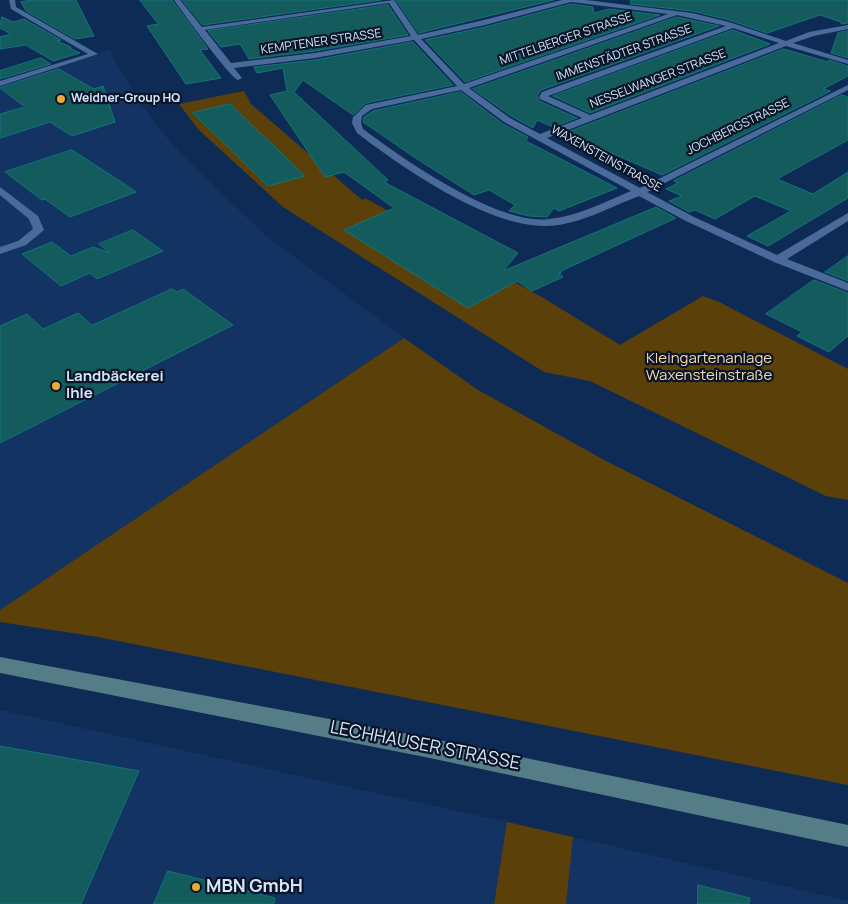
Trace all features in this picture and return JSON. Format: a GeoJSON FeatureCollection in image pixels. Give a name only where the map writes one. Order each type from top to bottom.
{"type":"FeatureCollection","features":[{"type":"Feature","properties":{"kind":"main road","name":"LECHHAUSER STRASSE"},"geometry":{"type":"LineString","coordinates":[[0,665],[276,716],[606,782],[848,836]]}},
{"type":"Feature","properties":{"kind":"street"},"geometry":{"type":"LineString","coordinates":[[176,0],[238,78]]}},
{"type":"Feature","properties":{"kind":"street"},"geometry":{"type":"LineString","coordinates":[[200,29],[391,0]]}},
{"type":"Feature","properties":{"kind":"street","name":"WAXENSTEINSTRASSE"},"geometry":{"type":"LineString","coordinates":[[391,0],[417,39],[463,87],[507,120],[690,219],[778,260],[848,287]]}},
{"type":"Feature","properties":{"kind":"street"},"geometry":{"type":"LineString","coordinates":[[571,0],[676,12],[733,26],[784,44],[848,62]]}},
{"type":"Feature","properties":{"kind":"street","name":"KEMPTENER STRASSE"},"geometry":{"type":"LineString","coordinates":[[228,66],[332,54],[417,39],[496,21],[571,0]]}},
{"type":"Feature","properties":{"kind":"street"},"geometry":{"type":"LineString","coordinates":[[635,7],[652,0]]}},
{"type":"Feature","properties":{"kind":"street"},"geometry":{"type":"LineString","coordinates":[[0,84],[94,54],[11,5]]}},
{"type":"Feature","properties":{"kind":"street","name":"MITTELBERGER STRASSE"},"geometry":{"type":"LineString","coordinates":[[639,192],[577,218],[547,223],[520,221],[499,214],[424,176],[378,145],[356,126],[354,120],[356,116],[369,107],[463,87],[676,12]]}},
{"type":"Feature","properties":{"kind":"street","name":"IMMENSTÄDTER STRASSE"},"geometry":{"type":"LineString","coordinates":[[589,118],[543,97],[545,94],[733,26]]}},
{"type":"Feature","properties":{"kind":"street","name":"NESSELWANGER STRASSE"},"geometry":{"type":"LineString","coordinates":[[540,137],[812,34],[848,27]]}},
{"type":"Feature","properties":{"kind":"street","name":"JOCHBERGSTRASSE"},"geometry":{"type":"LineString","coordinates":[[639,192],[848,86]]}},
{"type":"Feature","properties":{"kind":"street"},"geometry":{"type":"LineString","coordinates":[[0,190],[34,218],[39,230],[22,243],[0,251]]}},
{"type":"Feature","properties":{"kind":"street"},"geometry":{"type":"LineString","coordinates":[[778,260],[848,216]]}},
{"type":"Feature","properties":{"kind":"shaded area"},"geometry":{"type":"Polygon","coordinates":[[[113,49],[110,50],[116,64],[153,121],[180,153],[265,235],[404,338],[0,610],[0,83],[113,49]]]}},
{"type":"Feature","properties":{"kind":"shaded area"},"geometry":{"type":"Polygon","coordinates":[[[0,710],[507,822],[494,904],[0,904],[0,710]]]}},
{"type":"Feature","properties":{"kind":"shaded area"},"geometry":{"type":"Polygon","coordinates":[[[573,837],[848,901],[848,904],[566,904],[573,837]]]}},
{"type":"Feature","properties":{"kind":"green space","name":"Kleingartenanlage Waxensteinstraße"},"geometry":{"type":"Polygon","coordinates":[[[244,91],[251,104],[362,200],[365,198],[545,299],[620,345],[703,296],[719,302],[848,369],[848,500],[826,496],[590,381],[544,372],[283,207],[198,129],[179,104],[244,91]]]}},
{"type":"Feature","properties":{"kind":"green space"},"geometry":{"type":"Polygon","coordinates":[[[404,338],[478,390],[606,461],[848,583],[848,785],[98,637],[0,622],[0,610],[404,338]]]}},
{"type":"Feature","properties":{"kind":"green space"},"geometry":{"type":"Polygon","coordinates":[[[507,822],[573,837],[566,904],[494,904],[507,822]]]}},
{"type":"Feature","properties":{"kind":"building"},"geometry":{"type":"Polygon","coordinates":[[[33,0],[76,0],[94,36],[75,39],[26,11],[21,2],[33,0]]]}},
{"type":"Feature","properties":{"kind":"building"},"geometry":{"type":"Polygon","coordinates":[[[140,0],[172,0],[208,49],[200,50],[221,78],[186,84],[147,26],[158,24],[140,0]]]}},
{"type":"Feature","properties":{"kind":"building"},"geometry":{"type":"Polygon","coordinates":[[[182,0],[381,0],[203,25],[182,0]]]}},
{"type":"Feature","properties":{"kind":"building"},"geometry":{"type":"Polygon","coordinates":[[[396,0],[554,0],[419,33],[396,0]]]}},
{"type":"Feature","properties":{"kind":"building"},"geometry":{"type":"Polygon","coordinates":[[[631,0],[848,0],[848,23],[841,24],[841,22],[820,15],[767,33],[729,20],[692,11],[631,4],[631,0]]]}},
{"type":"Feature","properties":{"kind":"building"},"geometry":{"type":"Polygon","coordinates":[[[571,4],[593,7],[594,13],[609,9],[660,15],[465,82],[425,40],[485,27],[571,4]]]}},
{"type":"Feature","properties":{"kind":"building"},"geometry":{"type":"Polygon","coordinates":[[[388,5],[408,35],[315,51],[249,59],[240,44],[221,47],[208,31],[388,5]]]}},
{"type":"Feature","properties":{"kind":"building"},"geometry":{"type":"Polygon","coordinates":[[[2,17],[13,22],[24,19],[61,40],[57,41],[80,53],[53,61],[26,45],[0,49],[0,37],[11,34],[0,28],[2,17]]]}},
{"type":"Feature","properties":{"kind":"building"},"geometry":{"type":"Polygon","coordinates":[[[677,17],[719,26],[541,90],[537,96],[539,101],[577,118],[553,127],[537,120],[533,128],[511,116],[473,89],[677,17]]]}},
{"type":"Feature","properties":{"kind":"building"},"geometry":{"type":"Polygon","coordinates":[[[733,30],[770,44],[590,113],[553,96],[733,30]]]}},
{"type":"Feature","properties":{"kind":"building"},"geometry":{"type":"Polygon","coordinates":[[[848,31],[848,58],[831,53],[838,33],[848,31]]]}},
{"type":"Feature","properties":{"kind":"building"},"geometry":{"type":"Polygon","coordinates":[[[413,42],[453,85],[366,103],[353,115],[303,80],[294,92],[388,180],[384,182],[518,253],[503,271],[656,207],[676,218],[559,272],[563,277],[532,291],[517,281],[468,308],[344,230],[394,208],[344,172],[325,177],[270,95],[287,91],[283,68],[257,73],[254,67],[315,60],[413,42]]]}},
{"type":"Feature","properties":{"kind":"building"},"geometry":{"type":"Polygon","coordinates":[[[784,49],[848,66],[848,76],[823,89],[831,91],[662,175],[566,133],[784,49]]]}},
{"type":"Feature","properties":{"kind":"building"},"geometry":{"type":"Polygon","coordinates":[[[41,58],[51,64],[0,79],[0,71],[41,58]]]}},
{"type":"Feature","properties":{"kind":"building","name":"Weidner-Group HQ"},"geometry":{"type":"Polygon","coordinates":[[[59,69],[94,89],[103,86],[115,122],[72,136],[50,122],[0,138],[0,114],[25,107],[0,88],[59,69]]]}},
{"type":"Feature","properties":{"kind":"building"},"geometry":{"type":"Polygon","coordinates":[[[461,92],[503,124],[528,137],[526,141],[617,188],[559,211],[554,208],[547,217],[529,216],[509,211],[515,205],[489,190],[474,195],[363,122],[364,117],[373,111],[461,92]]]}},
{"type":"Feature","properties":{"kind":"building"},"geometry":{"type":"Polygon","coordinates":[[[842,95],[848,97],[848,140],[777,179],[813,194],[848,172],[848,198],[768,246],[747,236],[791,211],[755,196],[715,219],[695,210],[689,212],[669,201],[682,196],[666,189],[678,183],[674,181],[842,95]]]}},
{"type":"Feature","properties":{"kind":"building"},"geometry":{"type":"Polygon","coordinates":[[[230,104],[305,176],[268,186],[193,113],[230,104]]]}},
{"type":"Feature","properties":{"kind":"building"},"geometry":{"type":"Polygon","coordinates":[[[72,150],[136,192],[70,217],[45,199],[42,200],[5,172],[72,150]]]}},
{"type":"Feature","properties":{"kind":"building"},"geometry":{"type":"Polygon","coordinates":[[[133,230],[163,251],[97,279],[90,273],[61,286],[22,254],[52,242],[71,256],[93,247],[110,253],[99,244],[133,230]]]}},
{"type":"Feature","properties":{"kind":"building"},"geometry":{"type":"Polygon","coordinates":[[[848,256],[848,281],[825,272],[848,256]]]}},
{"type":"Feature","properties":{"kind":"building"},"geometry":{"type":"Polygon","coordinates":[[[814,280],[848,293],[848,336],[829,352],[797,336],[802,332],[766,314],[814,280]]]}},
{"type":"Feature","properties":{"kind":"building","name":"Landbäckerei Ihle"},"geometry":{"type":"Polygon","coordinates":[[[172,289],[177,292],[183,289],[233,325],[0,443],[0,326],[27,314],[43,329],[78,313],[92,325],[172,289]]]}},
{"type":"Feature","properties":{"kind":"building"},"geometry":{"type":"Polygon","coordinates":[[[0,746],[139,771],[81,904],[0,904],[0,746]]]}},
{"type":"Feature","properties":{"kind":"building","name":"MBN GmbH"},"geometry":{"type":"Polygon","coordinates":[[[168,871],[275,898],[274,904],[154,904],[168,871]]]}},
{"type":"Feature","properties":{"kind":"building"},"geometry":{"type":"Polygon","coordinates":[[[698,885],[750,898],[749,904],[698,904],[698,885]]]}},
{"type":"Feature","properties":{"kind":"place","name":"Weidner-Group HQ"},"geometry":{"type":"Point","coordinates":[61,99]}},
{"type":"Feature","properties":{"kind":"place","name":"Landbäckerei Ihle"},"geometry":{"type":"Point","coordinates":[56,386]}},
{"type":"Feature","properties":{"kind":"place","name":"MBN GmbH"},"geometry":{"type":"Point","coordinates":[196,887]}}]}
